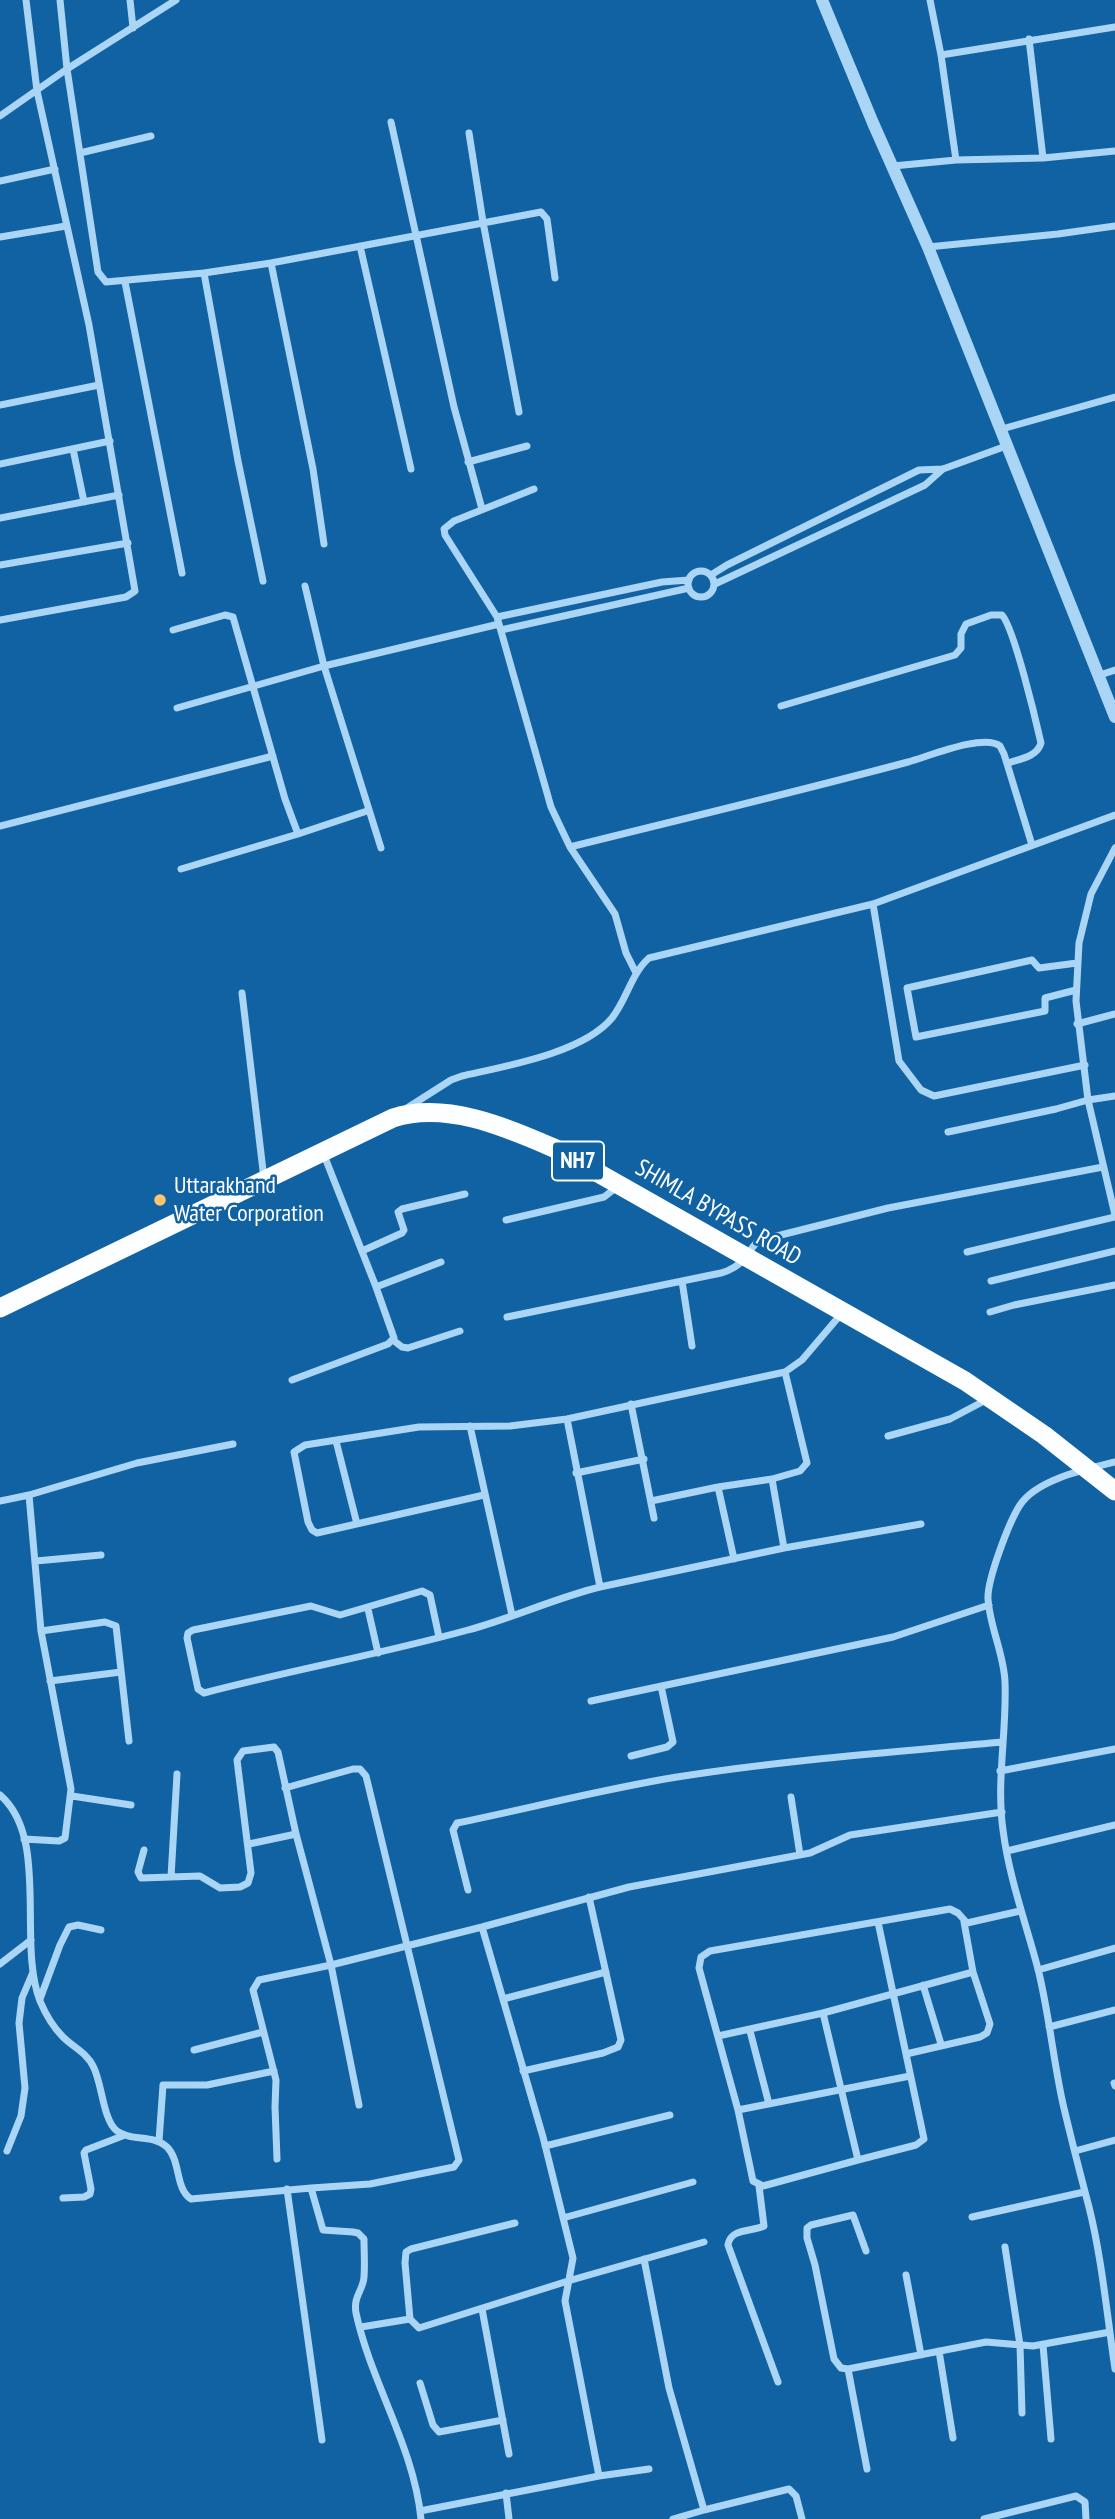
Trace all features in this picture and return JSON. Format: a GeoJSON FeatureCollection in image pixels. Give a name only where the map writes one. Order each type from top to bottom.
{"type":"FeatureCollection","features":[{"type":"Feature","properties":{"kind":"highway","name":"SHIMLA BYPASS ROAD"},"geometry":{"type":"LineString","coordinates":[[0,1308],[393,1118],[404,1114],[434,1113],[468,1117],[520,1133],[554,1148],[965,1381],[1089,1468],[1115,1491]]}},
{"type":"Feature","properties":{"kind":"street"},"geometry":{"type":"LineString","coordinates":[[0,620],[132,595],[135,584],[99,385],[37,91],[26,0]]}},
{"type":"Feature","properties":{"kind":"street"},"geometry":{"type":"LineString","coordinates":[[60,0],[67,69],[98,272],[106,282],[204,273],[271,263],[418,237],[536,212],[545,214],[555,278]]}},
{"type":"Feature","properties":{"kind":"street"},"geometry":{"type":"LineString","coordinates":[[130,0],[133,28]]}},
{"type":"Feature","properties":{"kind":"street"},"geometry":{"type":"LineString","coordinates":[[0,116],[67,69],[176,0]]}},
{"type":"Feature","properties":{"kind":"street"},"geometry":{"type":"LineString","coordinates":[[822,0],[928,247],[1115,715]]}},
{"type":"Feature","properties":{"kind":"street"},"geometry":{"type":"LineString","coordinates":[[930,0],[956,160]]}},
{"type":"Feature","properties":{"kind":"street"},"geometry":{"type":"LineString","coordinates":[[940,54],[1115,27]]}},
{"type":"Feature","properties":{"kind":"street"},"geometry":{"type":"LineString","coordinates":[[1029,39],[1043,158]]}},
{"type":"Feature","properties":{"kind":"street"},"geometry":{"type":"LineString","coordinates":[[391,122],[468,462],[482,509]]}},
{"type":"Feature","properties":{"kind":"street"},"geometry":{"type":"LineString","coordinates":[[470,133],[483,222],[519,412]]}},
{"type":"Feature","properties":{"kind":"street"},"geometry":{"type":"LineString","coordinates":[[80,153],[151,136]]}},
{"type":"Feature","properties":{"kind":"street"},"geometry":{"type":"LineString","coordinates":[[893,166],[956,160],[1043,158],[1115,151]]}},
{"type":"Feature","properties":{"kind":"street"},"geometry":{"type":"LineString","coordinates":[[0,181],[55,169]]}},
{"type":"Feature","properties":{"kind":"street"},"geometry":{"type":"LineString","coordinates":[[0,237],[66,226]]}},
{"type":"Feature","properties":{"kind":"street"},"geometry":{"type":"LineString","coordinates":[[928,247],[1115,226]]}},
{"type":"Feature","properties":{"kind":"street"},"geometry":{"type":"LineString","coordinates":[[360,246],[411,469]]}},
{"type":"Feature","properties":{"kind":"street"},"geometry":{"type":"LineString","coordinates":[[271,263],[313,469],[324,544]]}},
{"type":"Feature","properties":{"kind":"street"},"geometry":{"type":"LineString","coordinates":[[204,273],[237,461],[263,581]]}},
{"type":"Feature","properties":{"kind":"street"},"geometry":{"type":"LineString","coordinates":[[125,282],[181,573]]}},
{"type":"Feature","properties":{"kind":"street"},"geometry":{"type":"LineString","coordinates":[[0,405],[99,385]]}},
{"type":"Feature","properties":{"kind":"street"},"geometry":{"type":"LineString","coordinates":[[1002,429],[1115,397]]}},
{"type":"Feature","properties":{"kind":"street"},"geometry":{"type":"LineString","coordinates":[[0,464],[110,441]]}},
{"type":"Feature","properties":{"kind":"street"},"geometry":{"type":"LineString","coordinates":[[712,575],[727,565],[919,470],[943,469],[1009,445]]}},
{"type":"Feature","properties":{"kind":"street"},"geometry":{"type":"LineString","coordinates":[[468,462],[527,446]]}},
{"type":"Feature","properties":{"kind":"street"},"geometry":{"type":"LineString","coordinates":[[73,449],[84,502]]}},
{"type":"Feature","properties":{"kind":"street"},"geometry":{"type":"LineString","coordinates":[[689,584],[695,595],[703,597],[711,593],[715,584],[925,485],[943,469]]}},
{"type":"Feature","properties":{"kind":"street"},"geometry":{"type":"LineString","coordinates":[[534,489],[454,521],[444,529],[445,536],[499,623],[551,807],[570,847],[615,914],[626,953],[636,973]]}},
{"type":"Feature","properties":{"kind":"street"},"geometry":{"type":"LineString","coordinates":[[0,517],[119,495]]}},
{"type":"Feature","properties":{"kind":"street"},"geometry":{"type":"LineString","coordinates":[[0,565],[128,543]]}},
{"type":"Feature","properties":{"kind":"street"},"geometry":{"type":"LineString","coordinates":[[499,623],[689,584],[698,571],[712,575],[715,584]]}},
{"type":"Feature","properties":{"kind":"street"},"geometry":{"type":"LineString","coordinates":[[177,708],[324,666],[662,582],[689,584]]}},
{"type":"Feature","properties":{"kind":"street"},"geometry":{"type":"LineString","coordinates":[[305,586],[324,666],[367,811],[381,848]]}},
{"type":"Feature","properties":{"kind":"street"},"geometry":{"type":"LineString","coordinates":[[173,629],[225,615],[233,617],[251,686],[298,834]]}},
{"type":"Feature","properties":{"kind":"street"},"geometry":{"type":"LineString","coordinates":[[781,706],[955,655],[961,648],[961,634],[966,624],[991,615],[1002,615],[1021,667],[1041,743],[1034,754],[1008,764]]}},
{"type":"Feature","properties":{"kind":"street"},"geometry":{"type":"LineString","coordinates":[[1100,675],[1115,670]]}},
{"type":"Feature","properties":{"kind":"street"},"geometry":{"type":"LineString","coordinates":[[570,847],[909,762],[977,742],[996,743],[1000,746],[1032,845]]}},
{"type":"Feature","properties":{"kind":"street"},"geometry":{"type":"LineString","coordinates":[[0,826],[273,756]]}},
{"type":"Feature","properties":{"kind":"street"},"geometry":{"type":"LineString","coordinates":[[181,869],[367,811]]}},
{"type":"Feature","properties":{"kind":"street"},"geometry":{"type":"LineString","coordinates":[[393,1118],[451,1080],[566,1048],[582,1041],[612,1018],[636,973],[649,958],[658,954],[764,932],[873,904],[1115,815]]}},
{"type":"Feature","properties":{"kind":"street"},"geometry":{"type":"LineString","coordinates":[[967,1252],[1115,1216],[1088,1100],[1077,1024],[1076,990],[1077,962],[1091,894],[1115,848]]}},
{"type":"Feature","properties":{"kind":"street"},"geometry":{"type":"LineString","coordinates":[[873,904],[900,1061],[921,1090],[934,1096],[1085,1065]]}},
{"type":"Feature","properties":{"kind":"street"},"geometry":{"type":"LineString","coordinates":[[1076,990],[1045,999],[1045,1011],[916,1038],[906,988],[1032,960],[1039,968],[1077,962]]}},
{"type":"Feature","properties":{"kind":"street"},"geometry":{"type":"LineString","coordinates":[[242,993],[264,1180]]}},
{"type":"Feature","properties":{"kind":"street"},"geometry":{"type":"LineString","coordinates":[[1077,1024],[1115,1014]]}},
{"type":"Feature","properties":{"kind":"street"},"geometry":{"type":"LineString","coordinates":[[948,1132],[1115,1096]]}},
{"type":"Feature","properties":{"kind":"street"},"geometry":{"type":"LineString","coordinates":[[322,1151],[376,1287],[393,1340],[402,1348],[408,1348],[460,1331]]}},
{"type":"Feature","properties":{"kind":"street"},"geometry":{"type":"LineString","coordinates":[[507,1317],[728,1271],[746,1258],[755,1243],[761,1240],[888,1208],[1103,1167]]}},
{"type":"Feature","properties":{"kind":"street"},"geometry":{"type":"LineString","coordinates":[[506,1220],[604,1197],[620,1184]]}},
{"type":"Feature","properties":{"kind":"street"},"geometry":{"type":"LineString","coordinates":[[362,1251],[402,1233],[404,1230],[398,1212],[402,1209],[465,1194]]}},
{"type":"Feature","properties":{"kind":"street"},"geometry":{"type":"LineString","coordinates":[[991,1281],[1115,1251]]}},
{"type":"Feature","properties":{"kind":"street"},"geometry":{"type":"LineString","coordinates":[[376,1287],[441,1262]]}},
{"type":"Feature","properties":{"kind":"street"},"geometry":{"type":"LineString","coordinates":[[681,1281],[692,1346]]}},
{"type":"Feature","properties":{"kind":"street"},"geometry":{"type":"LineString","coordinates":[[990,1312],[1115,1286]]}},
{"type":"Feature","properties":{"kind":"street"},"geometry":{"type":"LineString","coordinates":[[484,1495],[317,1533],[308,1522],[295,1452],[305,1445],[409,1428],[522,1425],[567,1419],[785,1372],[803,1360],[842,1312]]}},
{"type":"Feature","properties":{"kind":"street"},"geometry":{"type":"LineString","coordinates":[[292,1380],[393,1340]]}},
{"type":"Feature","properties":{"kind":"street"},"geometry":{"type":"LineString","coordinates":[[651,1502],[718,1487],[772,1479],[800,1471],[807,1462],[785,1372]]}},
{"type":"Feature","properties":{"kind":"street"},"geometry":{"type":"LineString","coordinates":[[888,1436],[950,1419],[989,1398]]}},
{"type":"Feature","properties":{"kind":"street"},"geometry":{"type":"LineString","coordinates":[[631,1404],[654,1518]]}},
{"type":"Feature","properties":{"kind":"street"},"geometry":{"type":"LineString","coordinates":[[567,1419],[600,1587]]}},
{"type":"Feature","properties":{"kind":"street"},"geometry":{"type":"LineString","coordinates":[[470,1426],[512,1615]]}},
{"type":"Feature","properties":{"kind":"street"},"geometry":{"type":"LineString","coordinates":[[336,1441],[357,1524]]}},
{"type":"Feature","properties":{"kind":"street"},"geometry":{"type":"LineString","coordinates":[[0,1501],[29,1496],[137,1463],[233,1444]]}},
{"type":"Feature","properties":{"kind":"street"},"geometry":{"type":"LineString","coordinates":[[576,1473],[644,1459]]}},
{"type":"Feature","properties":{"kind":"street"},"geometry":{"type":"LineString","coordinates":[[1115,1462],[1089,1468],[1043,1485],[1021,1504],[991,1578],[988,1593],[1004,1664],[1006,1700],[1000,1771],[1007,1851],[1020,1910],[1038,1970],[1063,2103],[1089,2208],[1115,2369]]}},
{"type":"Feature","properties":{"kind":"street"},"geometry":{"type":"LineString","coordinates":[[772,1479],[785,1548]]}},
{"type":"Feature","properties":{"kind":"street"},"geometry":{"type":"LineString","coordinates":[[718,1487],[734,1559]]}},
{"type":"Feature","properties":{"kind":"street"},"geometry":{"type":"LineString","coordinates":[[24,1839],[59,1841],[65,1838],[72,1796],[41,1631],[29,1496]]}},
{"type":"Feature","properties":{"kind":"street"},"geometry":{"type":"LineString","coordinates":[[439,1637],[430,1595],[426,1592],[340,1615],[311,1606],[193,1630],[188,1633],[187,1644],[198,1689],[204,1693],[439,1637],[600,1587],[785,1548],[920,1524]]}},
{"type":"Feature","properties":{"kind":"street"},"geometry":{"type":"LineString","coordinates":[[36,1561],[102,1555]]}},
{"type":"Feature","properties":{"kind":"street"},"geometry":{"type":"LineString","coordinates":[[591,1701],[893,1637],[989,1605]]}},
{"type":"Feature","properties":{"kind":"street"},"geometry":{"type":"LineString","coordinates":[[368,1609],[378,1653]]}},
{"type":"Feature","properties":{"kind":"street"},"geometry":{"type":"LineString","coordinates":[[41,1631],[105,1622],[118,1628],[129,1741]]}},
{"type":"Feature","properties":{"kind":"street"},"geometry":{"type":"LineString","coordinates":[[50,1681],[121,1672]]}},
{"type":"Feature","properties":{"kind":"street"},"geometry":{"type":"LineString","coordinates":[[631,1756],[667,1747],[673,1742],[661,1686]]}},
{"type":"Feature","properties":{"kind":"street"},"geometry":{"type":"LineString","coordinates":[[468,1890],[453,1830],[457,1823],[615,1788],[679,1777],[785,1763],[1002,1742]]}},
{"type":"Feature","properties":{"kind":"street"},"geometry":{"type":"LineString","coordinates":[[144,1850],[139,1877],[200,1876],[220,1888],[240,1887],[248,1883],[251,1878],[238,1756],[243,1751],[276,1748],[331,1965],[359,2105]]}},
{"type":"Feature","properties":{"kind":"street"},"geometry":{"type":"LineString","coordinates":[[1000,1771],[1115,1749]]}},
{"type":"Feature","properties":{"kind":"street"},"geometry":{"type":"LineString","coordinates":[[0,1795],[15,1811],[24,1839],[29,1871],[33,1971],[40,1999],[62,2036],[92,2063],[110,2122],[116,2130],[125,2135],[159,2141],[171,2152],[184,2193],[191,2199],[392,2181],[454,2167],[458,2163],[364,1772],[353,1769],[285,1788]]}},
{"type":"Feature","properties":{"kind":"street"},"geometry":{"type":"LineString","coordinates":[[171,1877],[177,1774]]}},
{"type":"Feature","properties":{"kind":"street"},"geometry":{"type":"LineString","coordinates":[[72,1796],[131,1805]]}},
{"type":"Feature","properties":{"kind":"street"},"geometry":{"type":"LineString","coordinates":[[791,1797],[800,1855]]}},
{"type":"Feature","properties":{"kind":"street"},"geometry":{"type":"LineString","coordinates":[[278,2159],[274,2071],[253,1990],[257,1982],[482,1927],[629,1887],[800,1855],[820,1850],[850,1835],[1002,1812]]}},
{"type":"Feature","properties":{"kind":"street"},"geometry":{"type":"LineString","coordinates":[[1007,1851],[1115,1825]]}},
{"type":"Feature","properties":{"kind":"street"},"geometry":{"type":"LineString","coordinates":[[248,1844],[296,1834]]}},
{"type":"Feature","properties":{"kind":"street"},"geometry":{"type":"LineString","coordinates":[[523,2071],[603,2053],[618,2047],[620,2032],[589,1897]]}},
{"type":"Feature","properties":{"kind":"street"},"geometry":{"type":"LineString","coordinates":[[778,2382],[728,2245],[732,2235],[764,2226],[759,2186],[754,2181],[699,1961],[704,1954],[950,1909],[958,1913],[964,1922],[973,1972],[990,2024],[987,2033],[980,2037],[906,2054]]}},
{"type":"Feature","properties":{"kind":"street"},"geometry":{"type":"LineString","coordinates":[[964,1922],[1020,1910]]}},
{"type":"Feature","properties":{"kind":"street"},"geometry":{"type":"LineString","coordinates":[[759,2186],[916,2146],[924,2139],[878,1922]]}},
{"type":"Feature","properties":{"kind":"street"},"geometry":{"type":"LineString","coordinates":[[40,1999],[69,1927],[78,1925],[101,1930]]}},
{"type":"Feature","properties":{"kind":"street"},"geometry":{"type":"LineString","coordinates":[[482,1927],[545,2146],[573,2258],[565,2301],[599,2476]]}},
{"type":"Feature","properties":{"kind":"street"},"geometry":{"type":"LineString","coordinates":[[0,1964],[31,1940]]}},
{"type":"Feature","properties":{"kind":"street"},"geometry":{"type":"LineString","coordinates":[[1038,1970],[1115,1948]]}},
{"type":"Feature","properties":{"kind":"street"},"geometry":{"type":"LineString","coordinates":[[7,2151],[21,2116],[25,2088],[19,2023],[22,1998],[33,1971]]}},
{"type":"Feature","properties":{"kind":"street"},"geometry":{"type":"LineString","coordinates":[[503,1999],[606,1972]]}},
{"type":"Feature","properties":{"kind":"street"},"geometry":{"type":"LineString","coordinates":[[718,2036],[823,2013],[973,1972]]}},
{"type":"Feature","properties":{"kind":"street"},"geometry":{"type":"LineString","coordinates":[[923,1985],[942,2044]]}},
{"type":"Feature","properties":{"kind":"street"},"geometry":{"type":"LineString","coordinates":[[1049,2027],[1115,2010]]}},
{"type":"Feature","properties":{"kind":"street"},"geometry":{"type":"LineString","coordinates":[[823,2013],[859,2160]]}},
{"type":"Feature","properties":{"kind":"street"},"geometry":{"type":"LineString","coordinates":[[750,2031],[769,2104]]}},
{"type":"Feature","properties":{"kind":"street"},"geometry":{"type":"LineString","coordinates":[[194,2050],[263,2032]]}},
{"type":"Feature","properties":{"kind":"street"},"geometry":{"type":"LineString","coordinates":[[159,2141],[163,2085],[207,2085],[274,2071]]}},
{"type":"Feature","properties":{"kind":"street"},"geometry":{"type":"LineString","coordinates":[[737,2110],[910,2076]]}},
{"type":"Feature","properties":{"kind":"street"},"geometry":{"type":"LineString","coordinates":[[545,2146],[670,2115]]}},
{"type":"Feature","properties":{"kind":"street"},"geometry":{"type":"LineString","coordinates":[[63,2198],[90,2194],[84,2153],[86,2150],[125,2135]]}},
{"type":"Feature","properties":{"kind":"street"},"geometry":{"type":"LineString","coordinates":[[1075,2151],[1115,2140]]}},
{"type":"Feature","properties":{"kind":"street"},"geometry":{"type":"LineString","coordinates":[[563,2218],[693,2182]]}},
{"type":"Feature","properties":{"kind":"street"},"geometry":{"type":"LineString","coordinates":[[311,2188],[323,2230],[358,2233],[364,2239],[364,2279],[356,2299],[360,2327],[412,2474],[421,2515],[506,2494],[649,2469]]}},
{"type":"Feature","properties":{"kind":"street"},"geometry":{"type":"LineString","coordinates":[[287,2189],[322,2440]]}},
{"type":"Feature","properties":{"kind":"street"},"geometry":{"type":"LineString","coordinates":[[972,2217],[1084,2192]]}},
{"type":"Feature","properties":{"kind":"street"},"geometry":{"type":"LineString","coordinates":[[866,2251],[853,2215],[807,2228],[834,2359],[841,2368],[848,2369],[986,2342],[1020,2346],[1043,2345],[1110,2332]]}},
{"type":"Feature","properties":{"kind":"street"},"geometry":{"type":"LineString","coordinates":[[515,2223],[406,2252],[410,2319],[419,2328],[704,2242]]}},
{"type":"Feature","properties":{"kind":"street"},"geometry":{"type":"LineString","coordinates":[[1005,2247],[1020,2346],[1022,2413]]}},
{"type":"Feature","properties":{"kind":"street"},"geometry":{"type":"LineString","coordinates":[[644,2259],[669,2388],[704,2510]]}},
{"type":"Feature","properties":{"kind":"street"},"geometry":{"type":"LineString","coordinates":[[906,2275],[921,2355]]}},
{"type":"Feature","properties":{"kind":"street"},"geometry":{"type":"LineString","coordinates":[[1105,2298],[1115,2298]]}},
{"type":"Feature","properties":{"kind":"street"},"geometry":{"type":"LineString","coordinates":[[482,2309],[509,2454]]}},
{"type":"Feature","properties":{"kind":"street"},"geometry":{"type":"LineString","coordinates":[[360,2327],[410,2319]]}},
{"type":"Feature","properties":{"kind":"street"},"geometry":{"type":"LineString","coordinates":[[1043,2345],[1051,2439]]}},
{"type":"Feature","properties":{"kind":"street"},"geometry":{"type":"LineString","coordinates":[[939,2351],[953,2438]]}},
{"type":"Feature","properties":{"kind":"street"},"geometry":{"type":"LineString","coordinates":[[848,2369],[867,2469]]}},
{"type":"Feature","properties":{"kind":"street"},"geometry":{"type":"LineString","coordinates":[[420,2383],[433,2425],[439,2432],[503,2420]]}},
{"type":"Feature","properties":{"kind":"street"},"geometry":{"type":"LineString","coordinates":[[673,2519],[789,2489],[796,2496],[802,2519]]}},
{"type":"Feature","properties":{"kind":"street"},"geometry":{"type":"LineString","coordinates":[[506,2494],[509,2519]]}},
{"type":"Feature","properties":{"kind":"street"},"geometry":{"type":"LineString","coordinates":[[984,2519],[1076,2496],[1085,2502],[1086,2519]]}},
{"type":"Feature","properties":{"kind":"place","name":"Uttarakhand Water Corporation"},"geometry":{"type":"Point","coordinates":[160,1200]}}]}
